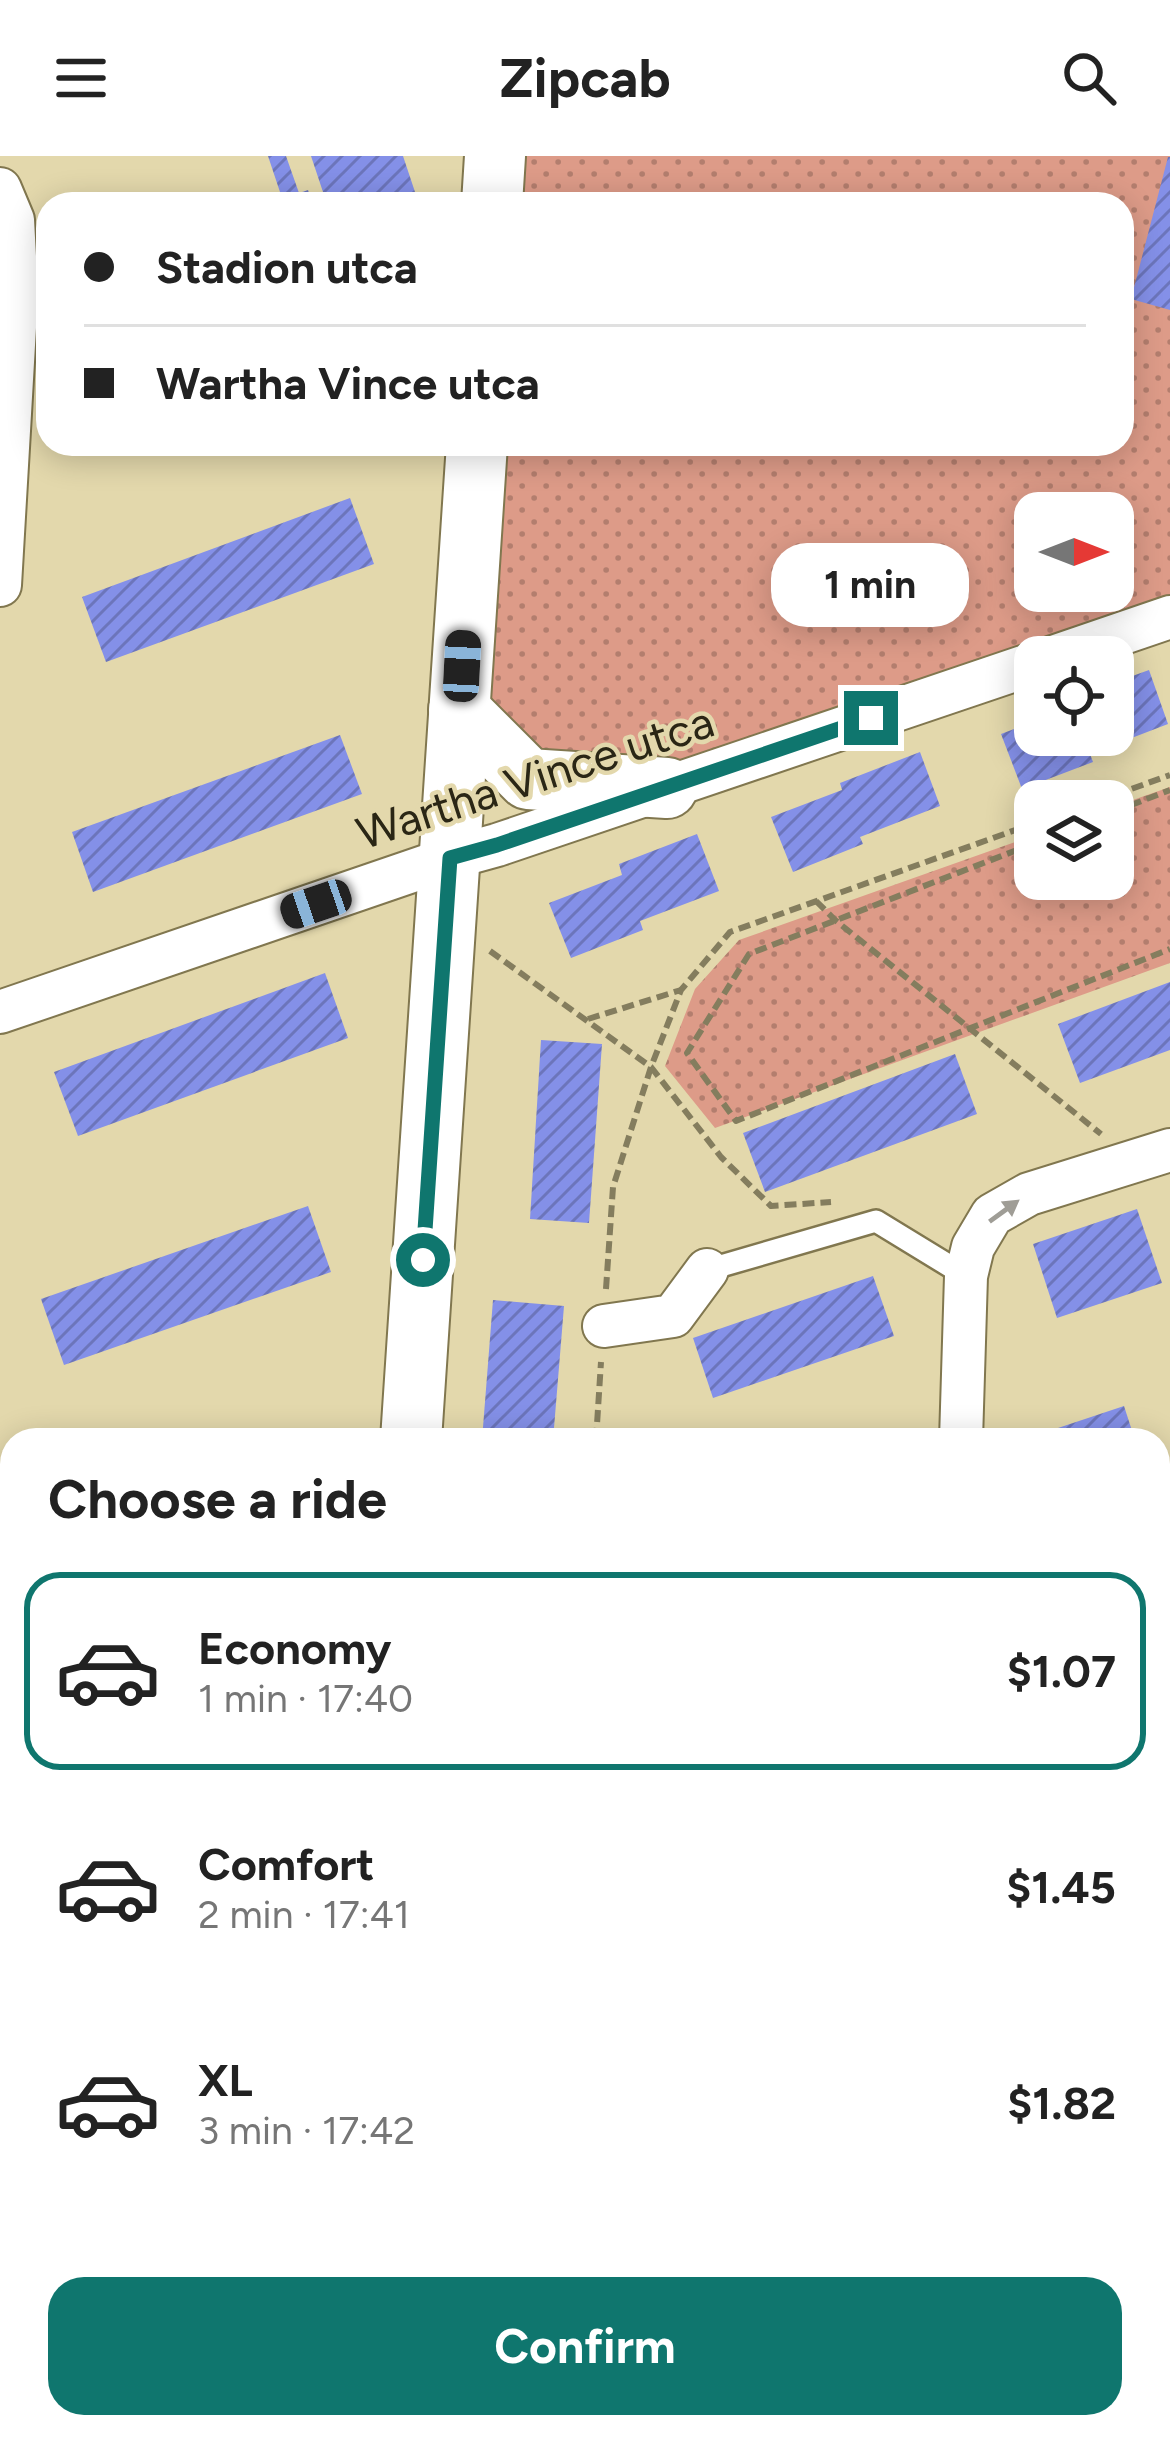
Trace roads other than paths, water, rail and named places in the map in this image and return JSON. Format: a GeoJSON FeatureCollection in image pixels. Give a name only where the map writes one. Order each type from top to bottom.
{"type":"FeatureCollection","features":[{"type":"Feature","properties":{"kind":"street"},"geometry":{"type":"LineString","coordinates":[[493,192],[495,156]]}},
{"type":"Feature","properties":{"kind":"street"},"geometry":{"type":"LineString","coordinates":[[0,189],[13,220],[17,293],[0,586]]}},
{"type":"Feature","properties":{"kind":"street"},"geometry":{"type":"LineString","coordinates":[[412,1428],[476,456]]}},
{"type":"Feature","properties":{"kind":"street"},"geometry":{"type":"LineString","coordinates":[[1114,636],[1170,617]]}},
{"type":"Feature","properties":{"kind":"street","name":"Wartha Vince utca"},"geometry":{"type":"LineString","coordinates":[[0,1012],[1014,670]]}},
{"type":"Feature","properties":{"kind":"street"},"geometry":{"type":"LineString","coordinates":[[459,710],[528,779],[667,788]]}},
{"type":"Feature","properties":{"kind":"street"},"geometry":{"type":"LineString","coordinates":[[961,1428],[966,1276],[974,1247],[992,1215],[1028,1194],[1153,1156]]}},
{"type":"Feature","properties":{"kind":"street"},"geometry":{"type":"LineString","coordinates":[[604,1326],[673,1316],[707,1270]]}},
{"type":"Feature","properties":{"kind":"lane"},"geometry":{"type":"LineString","coordinates":[[707,1270],[876,1221],[966,1276]]}}]}
